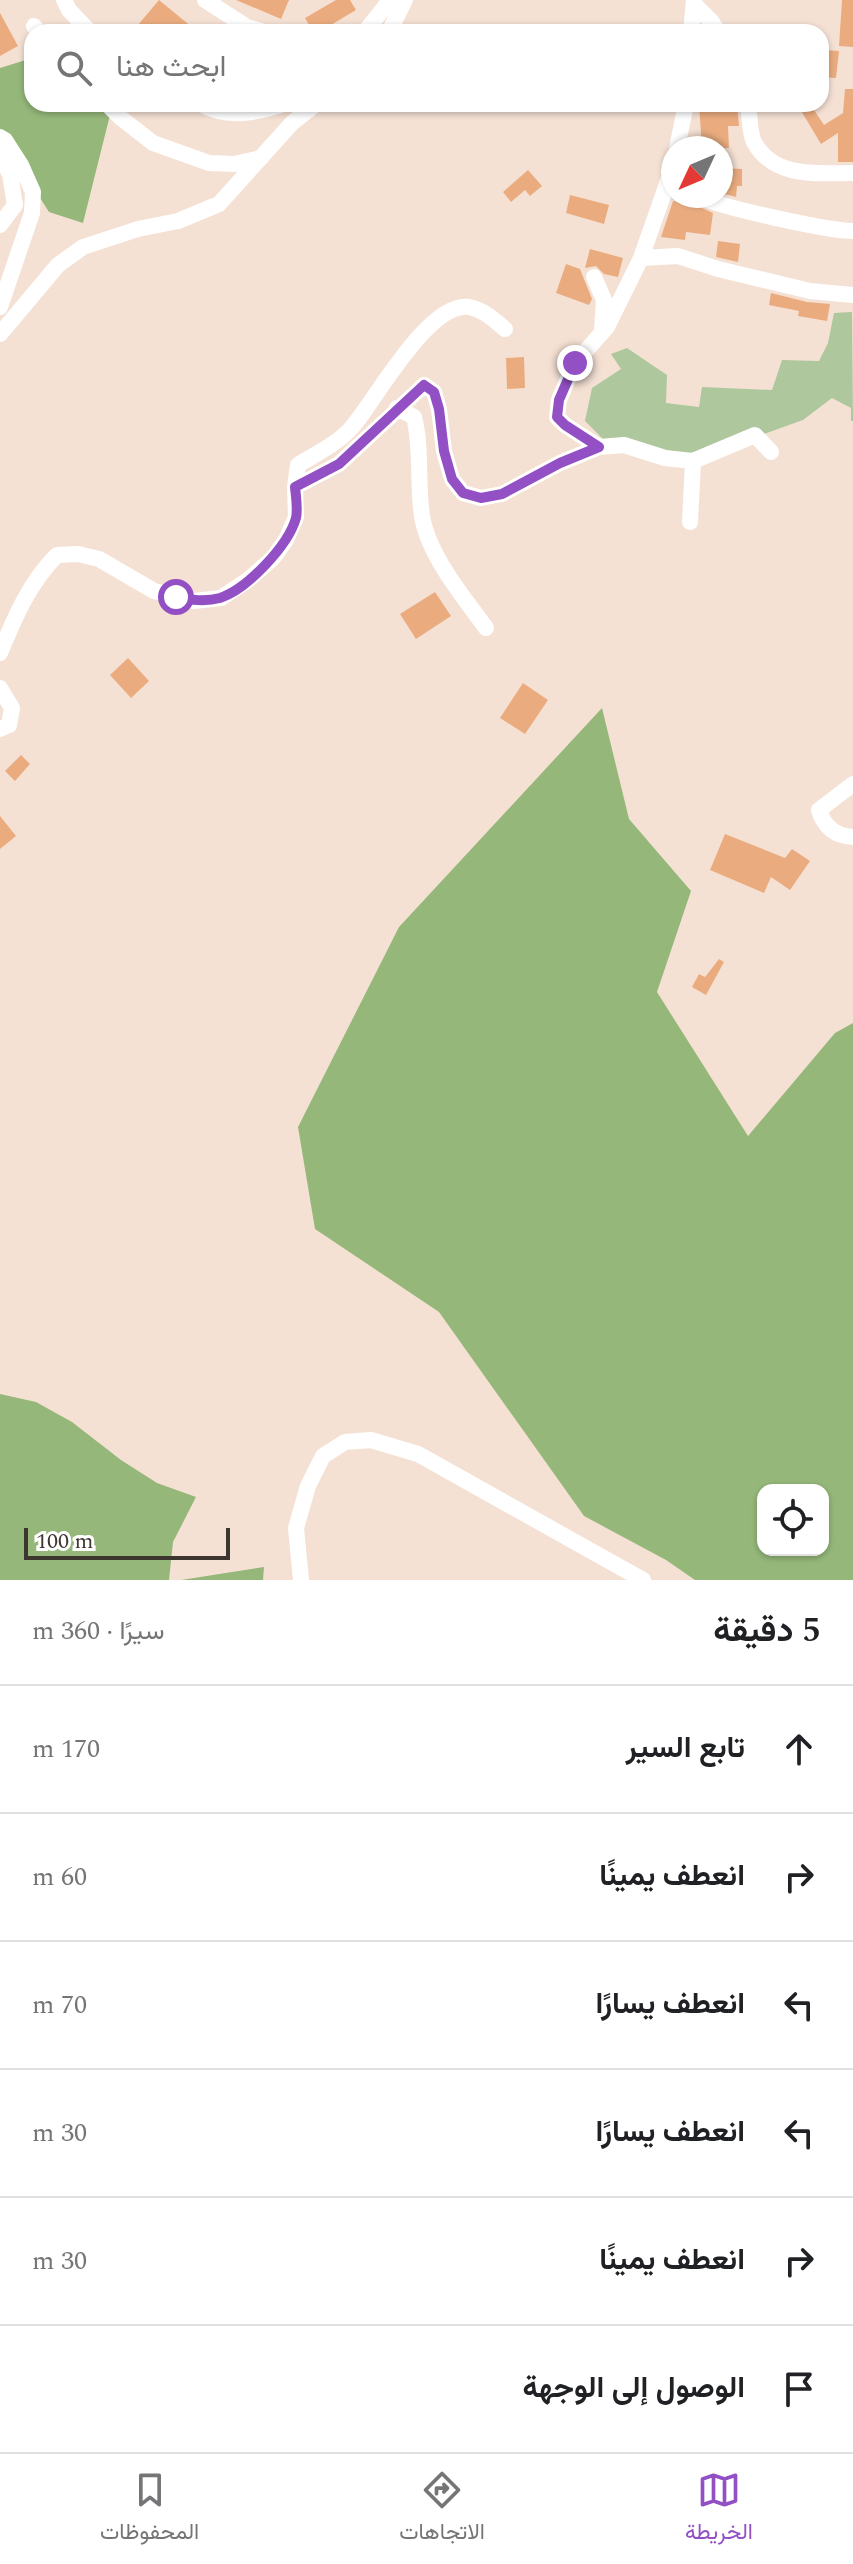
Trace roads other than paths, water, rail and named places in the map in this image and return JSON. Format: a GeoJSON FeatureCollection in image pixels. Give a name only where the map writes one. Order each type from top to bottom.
{"type":"FeatureCollection","features":[{"type":"Feature","properties":{"kind":"street"},"geometry":{"type":"LineString","coordinates":[[64,0],[82,24]]}},
{"type":"Feature","properties":{"kind":"street"},"geometry":{"type":"LineString","coordinates":[[205,0],[242,24]]}},
{"type":"Feature","properties":{"kind":"street"},"geometry":{"type":"LineString","coordinates":[[371,24],[390,0]]}},
{"type":"Feature","properties":{"kind":"street"},"geometry":{"type":"LineString","coordinates":[[393,24],[405,0]]}},
{"type":"Feature","properties":{"kind":"street"},"geometry":{"type":"LineString","coordinates":[[692,24],[694,2]]}},
{"type":"Feature","properties":{"kind":"street"},"geometry":{"type":"LineString","coordinates":[[694,2],[713,24]]}},
{"type":"Feature","properties":{"kind":"street"},"geometry":{"type":"LineString","coordinates":[[116,112],[153,143],[209,163],[234,164],[261,158]]}},
{"type":"Feature","properties":{"kind":"street"},"geometry":{"type":"LineString","coordinates":[[232,112],[252,112]]}},
{"type":"Feature","properties":{"kind":"street"},"geometry":{"type":"LineString","coordinates":[[0,334],[58,265],[83,247],[138,229],[178,221],[219,204],[292,123],[306,112]]}},
{"type":"Feature","properties":{"kind":"street"},"geometry":{"type":"LineString","coordinates":[[680,136],[684,112]]}},
{"type":"Feature","properties":{"kind":"street"},"geometry":{"type":"LineString","coordinates":[[749,112],[754,141],[773,164],[801,173],[853,173]]}},
{"type":"Feature","properties":{"kind":"street"},"geometry":{"type":"LineString","coordinates":[[682,125],[685,136]]}},
{"type":"Feature","properties":{"kind":"street"},"geometry":{"type":"LineString","coordinates":[[0,137],[21,165],[33,192],[32,213],[0,307]]}},
{"type":"Feature","properties":{"kind":"street"},"geometry":{"type":"LineString","coordinates":[[0,156],[10,174],[15,205],[0,225]]}},
{"type":"Feature","properties":{"kind":"street"},"geometry":{"type":"LineString","coordinates":[[599,447],[557,417],[559,400],[575,363],[607,327],[641,258],[661,201]]}},
{"type":"Feature","properties":{"kind":"street"},"geometry":{"type":"LineString","coordinates":[[733,207],[853,231]]}},
{"type":"Feature","properties":{"kind":"street"},"geometry":{"type":"LineString","coordinates":[[641,258],[678,256],[810,291],[853,295]]}},
{"type":"Feature","properties":{"kind":"street"},"geometry":{"type":"LineString","coordinates":[[594,277],[604,300],[601,333]]}},
{"type":"Feature","properties":{"kind":"street"},"geometry":{"type":"LineString","coordinates":[[0,653],[26,593],[57,555],[78,554],[99,559],[154,591],[194,601],[221,598],[273,558],[286,540],[296,517],[298,465],[338,440],[354,425],[427,328],[445,313],[466,306],[486,312],[505,329]]}},
{"type":"Feature","properties":{"kind":"street"},"geometry":{"type":"LineString","coordinates":[[295,487],[339,464],[424,385],[434,392],[452,479],[463,493],[481,498],[502,494],[560,463],[599,447],[624,445],[665,458],[693,461],[755,435],[771,452]]}},
{"type":"Feature","properties":{"kind":"street"},"geometry":{"type":"LineString","coordinates":[[397,408],[414,417],[418,432],[422,516],[430,544],[486,628]]}},
{"type":"Feature","properties":{"kind":"street"},"geometry":{"type":"LineString","coordinates":[[690,522],[693,461]]}},
{"type":"Feature","properties":{"kind":"street"},"geometry":{"type":"LineString","coordinates":[[0,688],[12,708],[9,725],[0,729]]}},
{"type":"Feature","properties":{"kind":"street"},"geometry":{"type":"LineString","coordinates":[[853,784],[819,810],[823,823],[841,836],[853,837]]}},
{"type":"Feature","properties":{"kind":"street"},"geometry":{"type":"LineString","coordinates":[[301,1580],[296,1528],[308,1486],[323,1456],[345,1442],[371,1440],[418,1454],[643,1580]]}}]}
